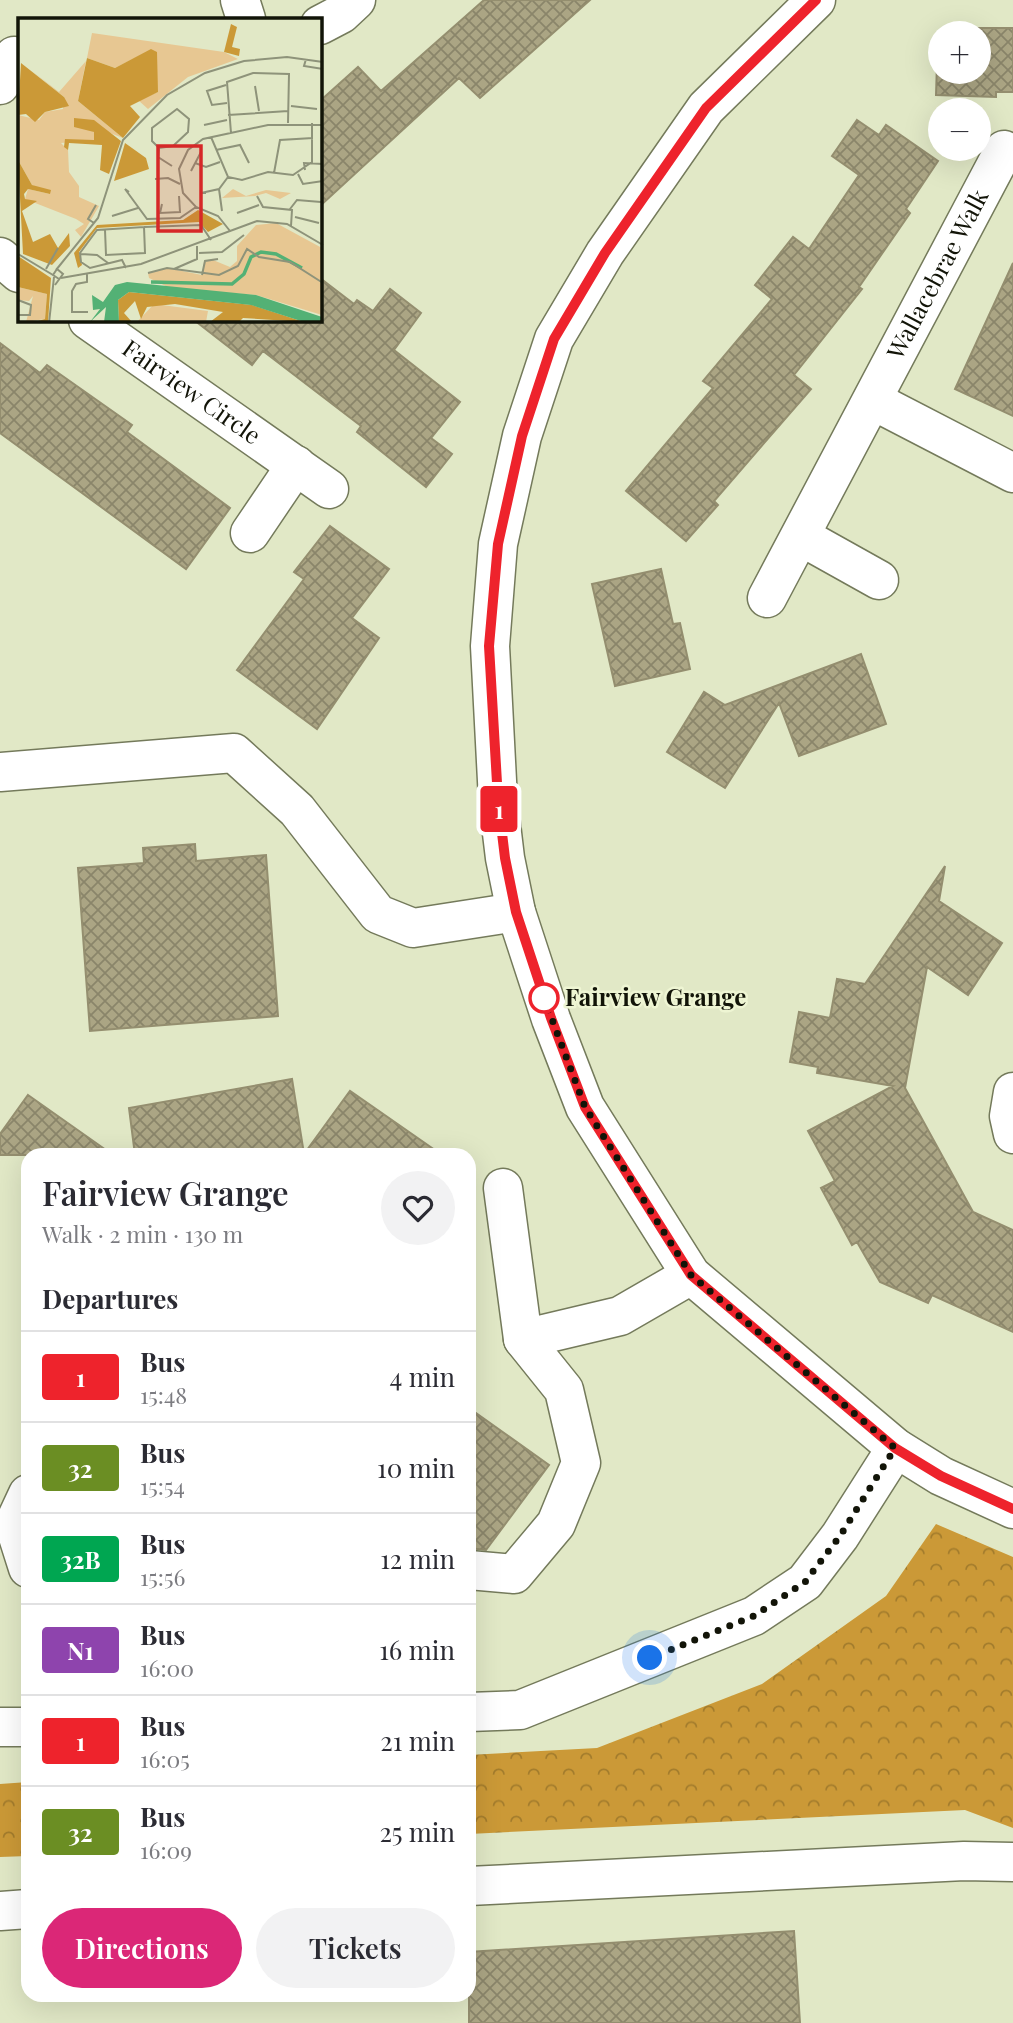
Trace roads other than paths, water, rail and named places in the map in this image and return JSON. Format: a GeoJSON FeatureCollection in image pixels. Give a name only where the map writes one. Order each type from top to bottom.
{"type":"FeatureCollection","features":[{"type":"Feature","properties":{"kind":"street"},"geometry":{"type":"LineString","coordinates":[[240,0],[246,18]]}},
{"type":"Feature","properties":{"kind":"street"},"geometry":{"type":"LineString","coordinates":[[322,24],[341,14],[356,0]]}},
{"type":"Feature","properties":{"kind":"street"},"geometry":{"type":"LineString","coordinates":[[816,0],[706,108],[605,253],[550,351],[522,436],[498,544],[489,646],[498,800],[516,912],[551,1018],[585,1107],[691,1275],[895,1448],[941,1476],[1013,1508]]}},
{"type":"Feature","properties":{"kind":"street","name":"Wallacebrae Walk"},"geometry":{"type":"LineString","coordinates":[[767,597],[802,537],[1004,150]]}},
{"type":"Feature","properties":{"kind":"street"},"geometry":{"type":"LineString","coordinates":[[0,257],[18,272]]}},
{"type":"Feature","properties":{"kind":"street","name":"Fairview Circle"},"geometry":{"type":"LineString","coordinates":[[91,322],[329,489]]}},
{"type":"Feature","properties":{"kind":"street"},"geometry":{"type":"LineString","coordinates":[[874,401],[1013,473]]}},
{"type":"Feature","properties":{"kind":"street"},"geometry":{"type":"LineString","coordinates":[[250,534],[296,466]]}},
{"type":"Feature","properties":{"kind":"street"},"geometry":{"type":"LineString","coordinates":[[802,537],[878,580]]}},
{"type":"Feature","properties":{"kind":"street"},"geometry":{"type":"LineString","coordinates":[[0,772],[233,753],[297,810],[378,914],[413,928],[516,912]]}},
{"type":"Feature","properties":{"kind":"street"},"geometry":{"type":"LineString","coordinates":[[1013,1093],[1009,1116],[1013,1134]]}},
{"type":"Feature","properties":{"kind":"street"},"geometry":{"type":"LineString","coordinates":[[476,1571],[514,1574],[556,1524],[581,1463],[564,1390],[523,1339],[503,1188]]}},
{"type":"Feature","properties":{"kind":"street"},"geometry":{"type":"LineString","coordinates":[[523,1339],[620,1316],[691,1275]]}},
{"type":"Feature","properties":{"kind":"street"},"geometry":{"type":"LineString","coordinates":[[476,1712],[520,1710],[754,1616],[805,1582],[840,1536],[895,1448]]}},
{"type":"Feature","properties":{"kind":"street"},"geometry":{"type":"LineString","coordinates":[[21,1509],[14,1524],[21,1546]]}},
{"type":"Feature","properties":{"kind":"street"},"geometry":{"type":"LineString","coordinates":[[0,1727],[21,1727]]}},
{"type":"Feature","properties":{"kind":"street"},"geometry":{"type":"LineString","coordinates":[[476,1886],[964,1861],[1013,1862]]}},
{"type":"Feature","properties":{"kind":"street"},"geometry":{"type":"LineString","coordinates":[[0,1911],[21,1910]]}},
{"type":"Feature","properties":{"kind":"place","name":"Fairview Grange"},"geometry":{"type":"Point","coordinates":[544,998]}}]}
